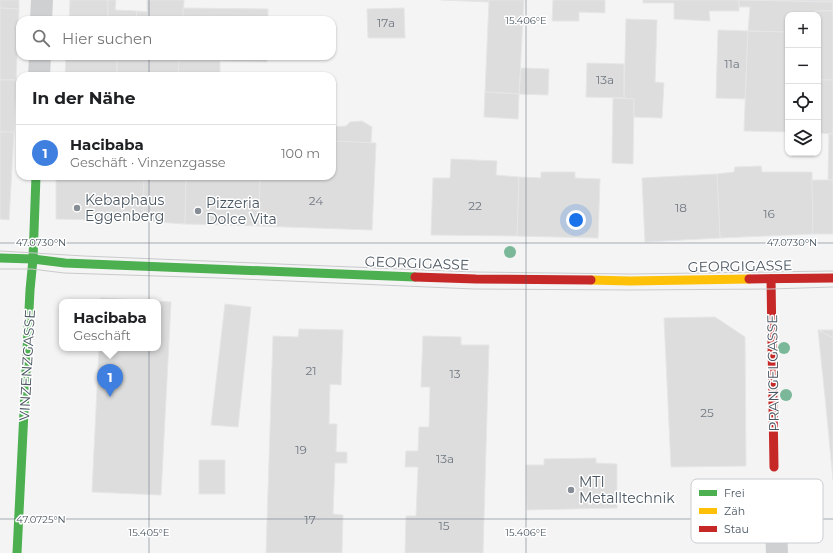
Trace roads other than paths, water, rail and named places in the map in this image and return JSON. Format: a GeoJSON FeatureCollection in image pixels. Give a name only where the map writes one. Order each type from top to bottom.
{"type":"FeatureCollection","features":[{"type":"Feature","properties":{"kind":"main road","name":"VINZENZGASSE"},"geometry":{"type":"LineString","coordinates":[[17,553],[36,180]]}},
{"type":"Feature","properties":{"kind":"main road","name":"GEORGIGASSE"},"geometry":{"type":"LineString","coordinates":[[0,258],[64,263],[476,279],[630,281],[833,278]]}},
{"type":"Feature","properties":{"kind":"main road","name":"PRANGELGASSE"},"geometry":{"type":"LineString","coordinates":[[771,279],[774,467]]}},
{"type":"Feature","properties":{"kind":"street"},"geometry":{"type":"LineString","coordinates":[[41,16],[42,0]]}},
{"type":"Feature","properties":{"kind":"street"},"geometry":{"type":"LineString","coordinates":[[39,72],[40,60]]}},
{"type":"Feature","properties":{"kind":"street"},"geometry":{"type":"LineString","coordinates":[[777,543],[777,553]]}},
{"type":"Feature","properties":{"kind":"tram line"},"geometry":{"type":"LineString","coordinates":[[0,251],[84,256],[475,272],[631,274],[833,271]]}},
{"type":"Feature","properties":{"kind":"tram line"},"geometry":{"type":"LineString","coordinates":[[0,269],[32,269],[64,273],[474,289],[630,290],[833,287]]}},
{"type":"Feature","properties":{"kind":"place","name":"Kebaphaus Eggenberg"},"geometry":{"type":"Point","coordinates":[77,208]}},
{"type":"Feature","properties":{"kind":"place","name":"Pizzeria Dolce Vita"},"geometry":{"type":"Point","coordinates":[198,211]}},
{"type":"Feature","properties":{"kind":"place","name":"Hacibaba"},"geometry":{"type":"Point","coordinates":[110,397]}},
{"type":"Feature","properties":{"kind":"place","name":"MTI Metalltechnik"},"geometry":{"type":"Point","coordinates":[571,490]}}]}
